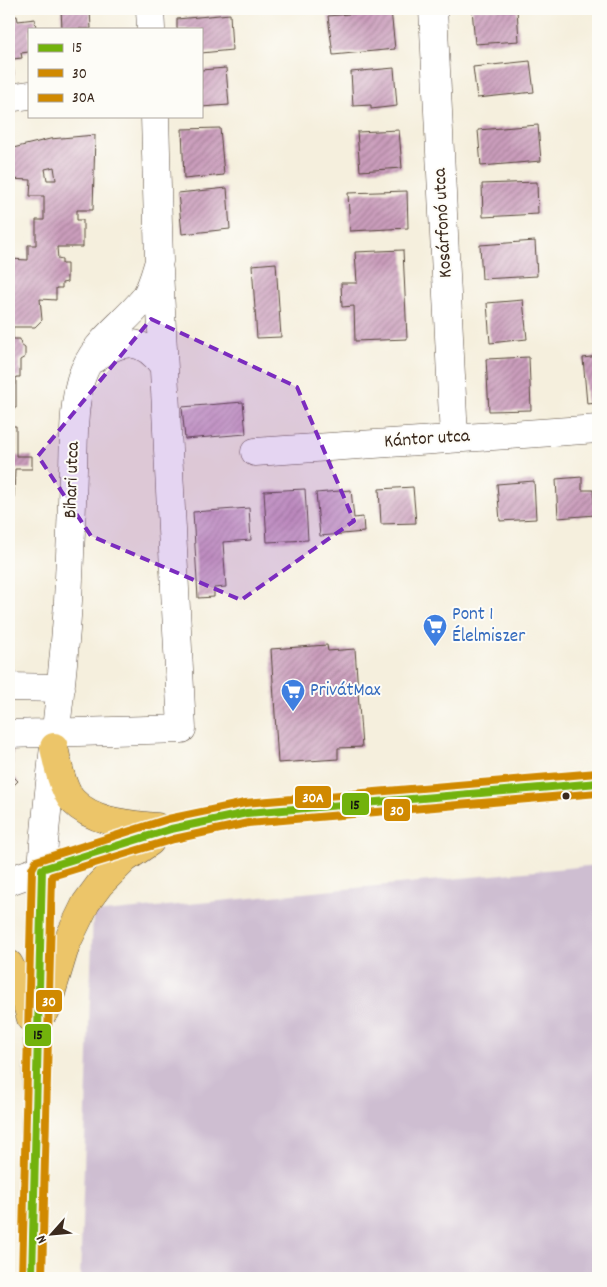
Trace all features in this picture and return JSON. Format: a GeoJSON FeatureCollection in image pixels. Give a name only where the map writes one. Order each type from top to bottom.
{"type":"FeatureCollection","features":[{"type":"Feature","properties":{"kind":"main road"},"geometry":{"type":"LineString","coordinates":[[54,740],[59,772],[72,801],[90,813],[115,823],[170,829]]}},
{"type":"Feature","properties":{"kind":"main road"},"geometry":{"type":"LineString","coordinates":[[32,1278],[36,1037],[42,868],[170,829],[247,813],[598,783]]}},
{"type":"Feature","properties":{"kind":"main road"},"geometry":{"type":"LineString","coordinates":[[36,1037],[55,983],[66,944],[86,903],[100,884],[124,859],[170,829]]}},
{"type":"Feature","properties":{"kind":"main road"},"geometry":{"type":"LineString","coordinates":[[9,964],[24,994],[36,1037]]}},
{"type":"Feature","properties":{"kind":"street"},"geometry":{"type":"LineString","coordinates":[[150,9],[151,28]]}},
{"type":"Feature","properties":{"kind":"street","name":"Kosárfonó utca"},"geometry":{"type":"LineString","coordinates":[[433,9],[454,438]]}},
{"type":"Feature","properties":{"kind":"street"},"geometry":{"type":"LineString","coordinates":[[9,98],[28,95]]}},
{"type":"Feature","properties":{"kind":"street","name":"Bihari utca"},"geometry":{"type":"LineString","coordinates":[[42,868],[69,584],[74,429],[78,396],[86,366],[92,354],[144,299],[154,280],[159,261],[155,118]]}},
{"type":"Feature","properties":{"kind":"street"},"geometry":{"type":"LineString","coordinates":[[9,734],[54,740],[182,729],[159,261]]}},
{"type":"Feature","properties":{"kind":"street"},"geometry":{"type":"LineString","coordinates":[[86,366],[110,348],[127,343],[136,344],[151,351],[163,365]]}},
{"type":"Feature","properties":{"kind":"street","name":"Kántor utca"},"geometry":{"type":"LineString","coordinates":[[255,452],[598,429]]}},
{"type":"Feature","properties":{"kind":"street"},"geometry":{"type":"LineString","coordinates":[[9,687],[60,688]]}},
{"type":"Feature","properties":{"kind":"street"},"geometry":{"type":"LineString","coordinates":[[9,881],[42,868]]}},
{"type":"Feature","properties":{"kind":"highlighted area"},"geometry":{"type":"Polygon","coordinates":[[[151,319],[297,387],[354,521],[241,600],[91,536],[38,456],[151,319]]]}},
{"type":"Feature","properties":{"kind":"shaded area"},"geometry":{"type":"Polygon","coordinates":[[[598,865],[598,1278],[80,1278],[93,913],[598,865]]]}},
{"type":"Feature","properties":{"kind":"building"},"geometry":{"type":"Polygon","coordinates":[[[61,9],[90,9],[91,28],[62,28],[61,9]]]}},
{"type":"Feature","properties":{"kind":"building"},"geometry":{"type":"Polygon","coordinates":[[[472,9],[517,9],[519,41],[475,44],[472,9]]]}},
{"type":"Feature","properties":{"kind":"building"},"geometry":{"type":"Polygon","coordinates":[[[391,10],[395,49],[333,55],[328,16],[391,10]]]}},
{"type":"Feature","properties":{"kind":"building"},"geometry":{"type":"Polygon","coordinates":[[[230,14],[232,50],[202,53],[202,28],[177,28],[177,19],[230,14]]]}},
{"type":"Feature","properties":{"kind":"building"},"geometry":{"type":"Polygon","coordinates":[[[17,16],[18,21],[35,19],[36,28],[28,28],[28,52],[21,53],[22,58],[13,59],[14,78],[9,79],[9,17],[17,16]]]}},
{"type":"Feature","properties":{"kind":"building"},"geometry":{"type":"Polygon","coordinates":[[[530,61],[534,92],[477,98],[473,67],[530,61]]]}},
{"type":"Feature","properties":{"kind":"building"},"geometry":{"type":"Polygon","coordinates":[[[226,68],[229,105],[202,107],[202,70],[226,68]]]}},
{"type":"Feature","properties":{"kind":"building"},"geometry":{"type":"Polygon","coordinates":[[[394,68],[397,106],[371,109],[371,105],[353,106],[351,72],[394,68]]]}},
{"type":"Feature","properties":{"kind":"building"},"geometry":{"type":"Polygon","coordinates":[[[538,125],[541,161],[481,166],[478,130],[538,125]]]}},
{"type":"Feature","properties":{"kind":"building"},"geometry":{"type":"Polygon","coordinates":[[[220,128],[224,175],[184,179],[182,129],[220,128]]]}},
{"type":"Feature","properties":{"kind":"building"},"geometry":{"type":"Polygon","coordinates":[[[399,130],[402,168],[360,171],[357,132],[399,130]]]}},
{"type":"Feature","properties":{"kind":"building"},"geometry":{"type":"Polygon","coordinates":[[[95,135],[93,210],[77,210],[77,220],[83,220],[83,247],[57,247],[58,259],[62,260],[62,264],[67,264],[67,282],[62,283],[62,288],[56,288],[56,300],[40,299],[42,320],[35,327],[13,327],[13,339],[20,339],[21,345],[25,348],[25,357],[20,360],[20,377],[16,377],[16,408],[9,408],[9,259],[28,260],[28,245],[36,245],[36,220],[44,220],[44,196],[30,196],[31,180],[9,179],[9,149],[50,139],[95,135]],[[54,167],[45,169],[47,180],[56,180],[54,167]]]}},
{"type":"Feature","properties":{"kind":"building"},"geometry":{"type":"Polygon","coordinates":[[[537,182],[538,214],[483,217],[482,184],[537,182]]]}},
{"type":"Feature","properties":{"kind":"building"},"geometry":{"type":"Polygon","coordinates":[[[227,188],[230,229],[182,234],[178,193],[227,188]]]}},
{"type":"Feature","properties":{"kind":"building"},"geometry":{"type":"Polygon","coordinates":[[[407,191],[408,228],[350,231],[348,193],[407,191]]]}},
{"type":"Feature","properties":{"kind":"building"},"geometry":{"type":"Polygon","coordinates":[[[535,241],[537,276],[482,279],[480,245],[535,241]]]}},
{"type":"Feature","properties":{"kind":"building"},"geometry":{"type":"Polygon","coordinates":[[[403,250],[407,339],[355,341],[354,306],[342,307],[341,283],[357,283],[355,252],[403,250]]]}},
{"type":"Feature","properties":{"kind":"building"},"geometry":{"type":"Polygon","coordinates":[[[276,263],[281,337],[257,338],[252,265],[276,263]]]}},
{"type":"Feature","properties":{"kind":"building"},"geometry":{"type":"Polygon","coordinates":[[[523,300],[527,339],[490,343],[487,303],[523,300]]]}},
{"type":"Feature","properties":{"kind":"building"},"geometry":{"type":"Polygon","coordinates":[[[598,356],[598,403],[587,404],[583,358],[598,356]]]}},
{"type":"Feature","properties":{"kind":"building"},"geometry":{"type":"Polygon","coordinates":[[[529,357],[531,410],[489,411],[486,359],[529,357]]]}},
{"type":"Feature","properties":{"kind":"building"},"geometry":{"type":"Polygon","coordinates":[[[243,402],[246,434],[185,439],[182,407],[243,402]]]}},
{"type":"Feature","properties":{"kind":"building"},"geometry":{"type":"Polygon","coordinates":[[[9,426],[16,426],[16,456],[32,456],[32,469],[15,469],[14,497],[9,497],[9,426]]]}},
{"type":"Feature","properties":{"kind":"building"},"geometry":{"type":"Polygon","coordinates":[[[582,477],[582,490],[593,490],[595,515],[558,518],[556,479],[582,477]]]}},
{"type":"Feature","properties":{"kind":"building"},"geometry":{"type":"Polygon","coordinates":[[[534,481],[536,519],[500,521],[497,484],[534,481]]]}},
{"type":"Feature","properties":{"kind":"building"},"geometry":{"type":"Polygon","coordinates":[[[413,487],[416,523],[381,524],[379,489],[413,487]]]}},
{"type":"Feature","properties":{"kind":"building"},"geometry":{"type":"Polygon","coordinates":[[[305,489],[308,540],[267,542],[264,491],[305,489]]]}},
{"type":"Feature","properties":{"kind":"building"},"geometry":{"type":"Polygon","coordinates":[[[351,490],[354,518],[363,517],[364,532],[320,536],[316,493],[351,490]]]}},
{"type":"Feature","properties":{"kind":"building"},"geometry":{"type":"Polygon","coordinates":[[[249,508],[251,540],[223,542],[226,587],[214,588],[214,597],[198,598],[193,512],[249,508]]]}},
{"type":"Feature","properties":{"kind":"building"},"geometry":{"type":"Polygon","coordinates":[[[327,645],[328,651],[355,649],[362,747],[338,748],[338,759],[278,763],[271,649],[327,645]]]}},
{"type":"Feature","properties":{"kind":"building"},"geometry":{"type":"Polygon","coordinates":[[[9,746],[13,746],[13,776],[18,781],[9,790],[9,746]]]}},
{"type":"Feature","properties":{"kind":"transit line","name":"30A"},"geometry":{"type":"LineString","coordinates":[[22,1278],[32,869],[36,861],[168,819],[245,803],[597,773]]}},
{"type":"Feature","properties":{"kind":"transit line","name":"15"},"geometry":{"type":"LineString","coordinates":[[32,1278],[42,869],[171,829],[247,813],[598,783]]}},
{"type":"Feature","properties":{"kind":"transit line","name":"30"},"geometry":{"type":"LineString","coordinates":[[42,1278],[52,876],[174,839],[248,823],[598,793]]}},
{"type":"Feature","properties":{"kind":"place","name":"Pont 1 Élelmiszer"},"geometry":{"type":"Point","coordinates":[435,647]}},
{"type":"Feature","properties":{"kind":"place","name":"PrivátMax"},"geometry":{"type":"Point","coordinates":[293,712]}}]}
